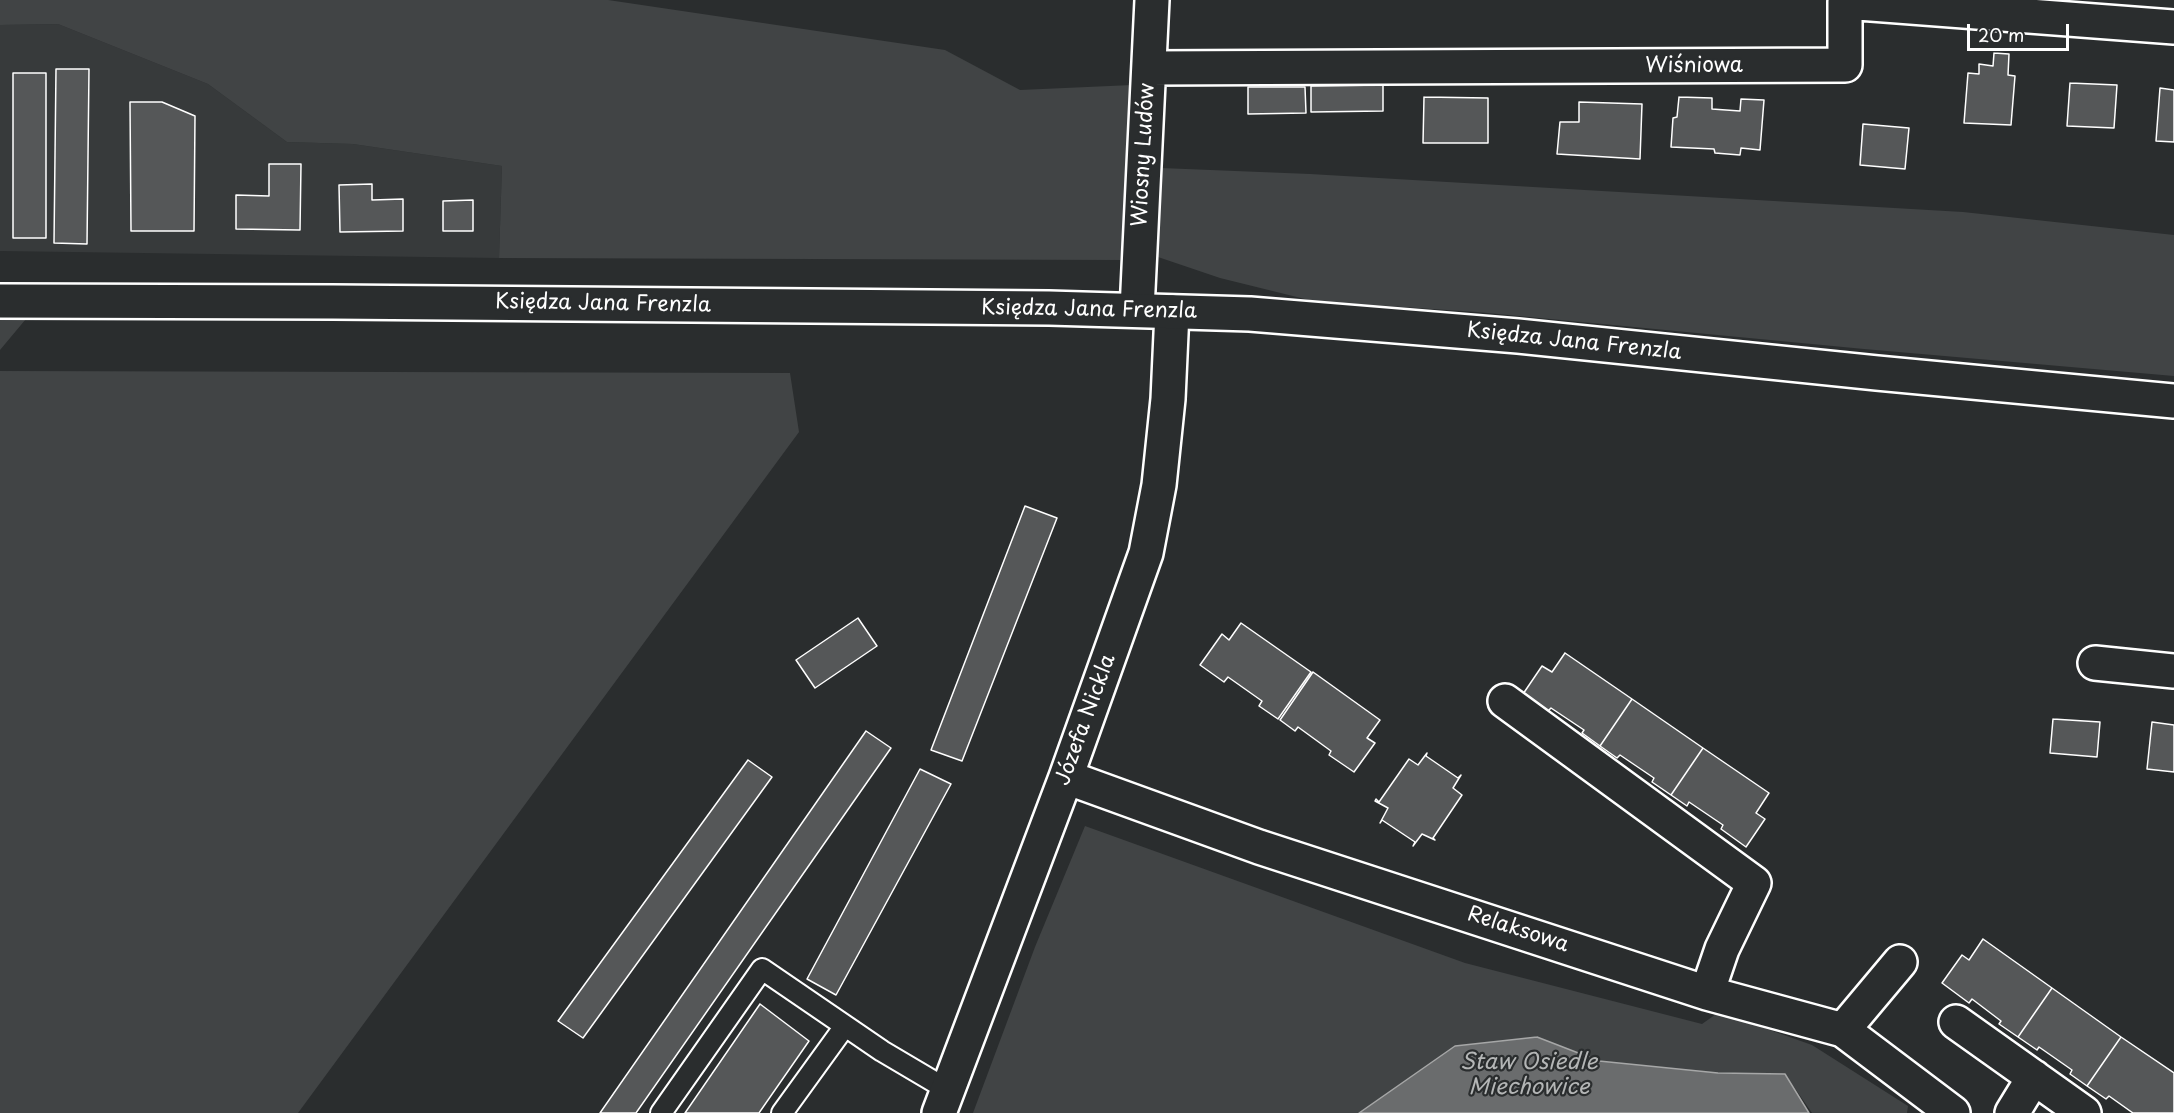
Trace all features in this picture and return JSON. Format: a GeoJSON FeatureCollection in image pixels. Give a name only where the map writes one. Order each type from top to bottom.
{"type":"FeatureCollection","features":[{"type":"Feature","properties":{"kind":"street","name":"Wiosny Ludów"},"geometry":{"type":"LineString","coordinates":[[1137,310],[1152,0]]}},
{"type":"Feature","properties":{"kind":"street","name":"Wiśniowa"},"geometry":{"type":"LineString","coordinates":[[1149,68],[1845,65],[1845,1],[2170,18]]}},
{"type":"Feature","properties":{"kind":"street","name":"Księdza Jana Frenzla"},"geometry":{"type":"LineString","coordinates":[[0,301],[357,302],[1137,310],[1261,315],[1518,336],[2174,401]]}},
{"type":"Feature","properties":{"kind":"street","name":"Józefa Nickla"},"geometry":{"type":"LineString","coordinates":[[944,1101],[1066,777],[1146,553],[1159,485],[1168,399],[1172,312]]}},
{"type":"Feature","properties":{"kind":"street"},"geometry":{"type":"LineString","coordinates":[[2096,663],[2174,671]]}},
{"type":"Feature","properties":{"kind":"street"},"geometry":{"type":"LineString","coordinates":[[1505,701],[1754,884],[1722,949],[1707,993]]}},
{"type":"Feature","properties":{"kind":"street","name":"Relaksowa"},"geometry":{"type":"LineString","coordinates":[[1066,777],[1259,847],[1707,993],[1843,1030],[1953,1113]]}},
{"type":"Feature","properties":{"kind":"street"},"geometry":{"type":"LineString","coordinates":[[1843,1030],[1900,962]]}},
{"type":"Feature","properties":{"kind":"street"},"geometry":{"type":"LineString","coordinates":[[1956,1022],[2084,1113]]}},
{"type":"Feature","properties":{"kind":"street"},"geometry":{"type":"LineString","coordinates":[[2012,1113],[2034,1077]]}},
{"type":"Feature","properties":{"kind":"lane"},"geometry":{"type":"LineString","coordinates":[[661,1113],[762,969],[882,1051],[944,1101]]}},
{"type":"Feature","properties":{"kind":"lane"},"geometry":{"type":"LineString","coordinates":[[782,1113],[844,1026]]}},
{"type":"Feature","properties":{"kind":"shaded area"},"geometry":{"type":"Polygon","coordinates":[[[0,0],[608,0],[945,50],[1020,90],[1132,85],[1126,210],[1120,260],[499,258],[502,166],[353,144],[287,142],[208,84],[58,24],[0,25],[0,0]]]}},
{"type":"Feature","properties":{"kind":"shaded area"},"geometry":{"type":"Polygon","coordinates":[[[58,24],[208,84],[287,142],[353,144],[502,166],[499,258],[0,251],[0,25],[58,24]]]}},
{"type":"Feature","properties":{"kind":"shaded area"},"geometry":{"type":"Polygon","coordinates":[[[1161,168],[1310,174],[1963,212],[2174,235],[2174,376],[1477,312],[1313,301],[1220,278],[1158,257],[1161,168]]]}},
{"type":"Feature","properties":{"kind":"shaded area"},"geometry":{"type":"Polygon","coordinates":[[[0,301],[41,301],[0,350],[0,301]]]}},
{"type":"Feature","properties":{"kind":"shaded area"},"geometry":{"type":"Polygon","coordinates":[[[0,371],[790,373],[799,432],[298,1113],[0,1113],[0,371]]]}},
{"type":"Feature","properties":{"kind":"shaded area"},"geometry":{"type":"Polygon","coordinates":[[[1085,826],[1465,963],[1702,1024],[1719,1012],[1812,1045],[1908,1106],[1907,1113],[1812,1113],[1785,1074],[1718,1073],[1599,1061],[1537,1037],[1455,1046],[1359,1113],[973,1113],[1035,947],[1085,826]]]}},
{"type":"Feature","properties":{"kind":"water","name":"Staw Osiedle Miechowice"},"geometry":{"type":"Polygon","coordinates":[[[1537,1037],[1599,1061],[1718,1073],[1785,1074],[1809,1113],[1359,1113],[1455,1046],[1537,1037]]]}},
{"type":"Feature","properties":{"kind":"building"},"geometry":{"type":"Polygon","coordinates":[[[1994,53],[2009,54],[2008,75],[2015,76],[2011,125],[1964,123],[1968,73],[1979,74],[1979,64],[1993,66],[1994,53]]]}},
{"type":"Feature","properties":{"kind":"building"},"geometry":{"type":"Polygon","coordinates":[[[56,69],[89,69],[87,244],[54,243],[56,69]]]}},
{"type":"Feature","properties":{"kind":"building"},"geometry":{"type":"Polygon","coordinates":[[[13,73],[46,73],[46,238],[13,238],[13,73]]]}},
{"type":"Feature","properties":{"kind":"building"},"geometry":{"type":"Polygon","coordinates":[[[2070,83],[2117,85],[2114,128],[2067,126],[2070,83]]]}},
{"type":"Feature","properties":{"kind":"building"},"geometry":{"type":"Polygon","coordinates":[[[1383,85],[1383,111],[1311,112],[1311,86],[1383,85]]]}},
{"type":"Feature","properties":{"kind":"building"},"geometry":{"type":"Polygon","coordinates":[[[1248,87],[1305,87],[1306,113],[1248,114],[1248,87]]]}},
{"type":"Feature","properties":{"kind":"building"},"geometry":{"type":"Polygon","coordinates":[[[2160,88],[2174,90],[2174,142],[2156,141],[2160,88]]]}},
{"type":"Feature","properties":{"kind":"building"},"geometry":{"type":"Polygon","coordinates":[[[1424,97],[1488,98],[1488,143],[1423,143],[1424,97]]]}},
{"type":"Feature","properties":{"kind":"building"},"geometry":{"type":"Polygon","coordinates":[[[1679,97],[1712,98],[1712,109],[1740,111],[1741,99],[1764,100],[1760,150],[1741,148],[1740,155],[1715,153],[1714,149],[1671,147],[1673,118],[1677,117],[1679,97]]]}},
{"type":"Feature","properties":{"kind":"building"},"geometry":{"type":"Polygon","coordinates":[[[130,102],[162,102],[195,116],[194,231],[131,231],[130,102]]]}},
{"type":"Feature","properties":{"kind":"building"},"geometry":{"type":"Polygon","coordinates":[[[1579,102],[1642,104],[1640,159],[1557,154],[1560,122],[1579,122],[1579,102]]]}},
{"type":"Feature","properties":{"kind":"building"},"geometry":{"type":"Polygon","coordinates":[[[1863,124],[1909,128],[1905,169],[1860,165],[1863,124]]]}},
{"type":"Feature","properties":{"kind":"building"},"geometry":{"type":"Polygon","coordinates":[[[269,164],[301,164],[300,230],[236,229],[236,195],[269,196],[269,164]]]}},
{"type":"Feature","properties":{"kind":"building"},"geometry":{"type":"Polygon","coordinates":[[[372,184],[372,200],[403,199],[403,231],[340,232],[339,185],[372,184]]]}},
{"type":"Feature","properties":{"kind":"building"},"geometry":{"type":"Polygon","coordinates":[[[473,200],[473,231],[443,231],[443,201],[473,200]]]}},
{"type":"Feature","properties":{"kind":"building"},"geometry":{"type":"Polygon","coordinates":[[[1025,506],[1057,518],[962,761],[931,750],[1025,506]]]}},
{"type":"Feature","properties":{"kind":"building"},"geometry":{"type":"Polygon","coordinates":[[[858,618],[877,646],[815,688],[796,660],[858,618]]]}},
{"type":"Feature","properties":{"kind":"building"},"geometry":{"type":"Polygon","coordinates":[[[1241,623],[1311,672],[1278,719],[1259,706],[1262,701],[1228,677],[1224,682],[1200,665],[1222,634],[1229,640],[1241,623]]]}},
{"type":"Feature","properties":{"kind":"building"},"geometry":{"type":"Polygon","coordinates":[[[1565,653],[1632,699],[1600,746],[1582,733],[1584,730],[1551,708],[1548,711],[1523,694],[1542,666],[1552,672],[1565,653]]]}},
{"type":"Feature","properties":{"kind":"building"},"geometry":{"type":"Polygon","coordinates":[[[1313,672],[1380,720],[1367,738],[1375,743],[1354,772],[1329,755],[1331,751],[1298,727],[1295,731],[1280,720],[1313,672]]]}},
{"type":"Feature","properties":{"kind":"building"},"geometry":{"type":"Polygon","coordinates":[[[1632,699],[1703,748],[1671,795],[1652,782],[1654,778],[1620,755],[1617,758],[1600,746],[1632,699]]]}},
{"type":"Feature","properties":{"kind":"building"},"geometry":{"type":"Polygon","coordinates":[[[2053,719],[2100,722],[2097,757],[2050,753],[2053,719]]]}},
{"type":"Feature","properties":{"kind":"building"},"geometry":{"type":"Polygon","coordinates":[[[2152,722],[2174,725],[2174,772],[2147,769],[2152,722]]]}},
{"type":"Feature","properties":{"kind":"building"},"geometry":{"type":"Polygon","coordinates":[[[866,731],[891,748],[636,1113],[600,1113],[866,731]]]}},
{"type":"Feature","properties":{"kind":"building"},"geometry":{"type":"Polygon","coordinates":[[[1703,748],[1769,793],[1756,813],[1765,819],[1746,847],[1721,829],[1723,825],[1689,802],[1687,806],[1671,795],[1703,748]]]}},
{"type":"Feature","properties":{"kind":"building"},"geometry":{"type":"Polygon","coordinates":[[[1427,753],[1426,756],[1458,778],[1461,775],[1453,788],[1462,795],[1433,838],[1435,840],[1422,834],[1413,846],[1415,842],[1382,820],[1380,823],[1388,808],[1375,801],[1376,799],[1379,802],[1409,759],[1418,765],[1427,753]]]}},
{"type":"Feature","properties":{"kind":"building"},"geometry":{"type":"Polygon","coordinates":[[[748,760],[772,777],[583,1038],[558,1021],[748,760]]]}},
{"type":"Feature","properties":{"kind":"building"},"geometry":{"type":"Polygon","coordinates":[[[920,769],[951,784],[836,995],[807,979],[920,769]]]}},
{"type":"Feature","properties":{"kind":"building"},"geometry":{"type":"Polygon","coordinates":[[[1983,939],[2052,988],[2018,1037],[1999,1024],[2001,1021],[1972,999],[1969,1003],[1942,983],[1962,955],[1969,960],[1983,939]]]}},
{"type":"Feature","properties":{"kind":"building"},"geometry":{"type":"Polygon","coordinates":[[[2052,988],[2121,1037],[2087,1086],[2070,1074],[2072,1070],[2039,1047],[2037,1050],[2018,1037],[2052,988]]]}},
{"type":"Feature","properties":{"kind":"building"},"geometry":{"type":"Polygon","coordinates":[[[760,1004],[809,1041],[759,1113],[685,1113],[760,1004]]]}},
{"type":"Feature","properties":{"kind":"building"},"geometry":{"type":"Polygon","coordinates":[[[2121,1037],[2174,1073],[2174,1113],[2133,1113],[2109,1096],[2106,1099],[2087,1086],[2121,1037]]]}}]}
